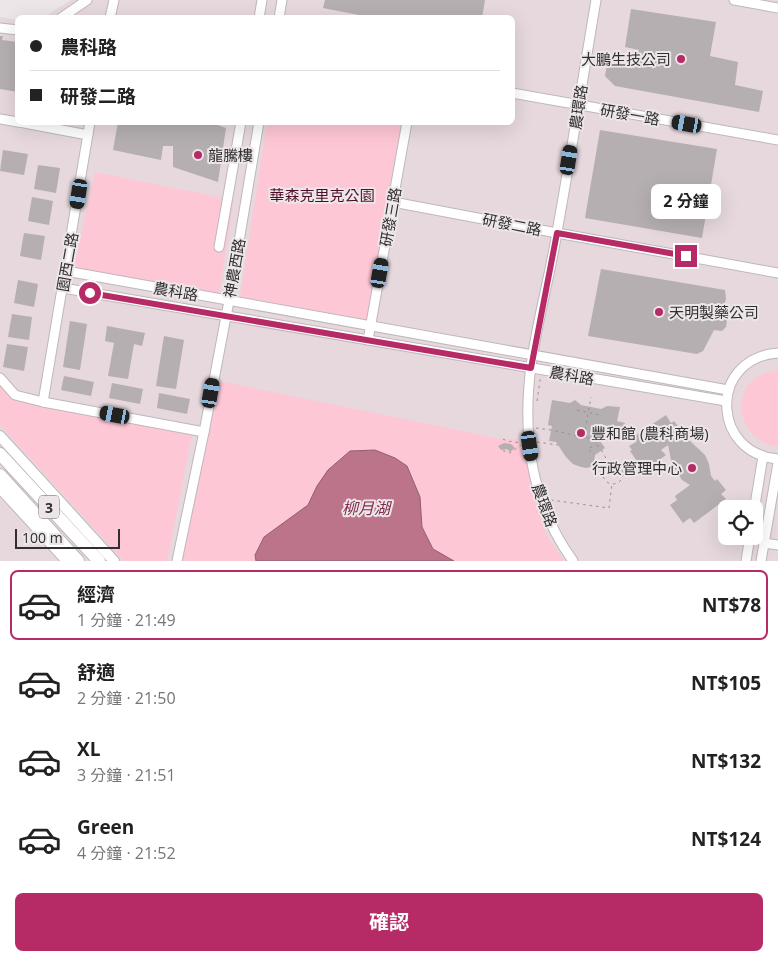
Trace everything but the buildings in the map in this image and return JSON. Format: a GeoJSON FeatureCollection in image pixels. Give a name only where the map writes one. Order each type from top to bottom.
{"type":"FeatureCollection","features":[{"type":"Feature","properties":{"kind":"highway","name":"3"},"geometry":{"type":"LineString","coordinates":[[0,454],[99,561]]}},
{"type":"Feature","properties":{"kind":"highway","name":"3"},"geometry":{"type":"LineString","coordinates":[[0,475],[78,561]]}},
{"type":"Feature","properties":{"kind":"main road"},"geometry":{"type":"LineString","coordinates":[[0,436],[114,561]]}},
{"type":"Feature","properties":{"kind":"main road"},"geometry":{"type":"LineString","coordinates":[[0,488],[67,561]]}},
{"type":"Feature","properties":{"kind":"street"},"geometry":{"type":"LineString","coordinates":[[64,15],[87,0]]}},
{"type":"Feature","properties":{"kind":"street"},"geometry":{"type":"LineString","coordinates":[[111,15],[114,0]]}},
{"type":"Feature","properties":{"kind":"street"},"geometry":{"type":"LineString","coordinates":[[260,15],[262,0]]}},
{"type":"Feature","properties":{"kind":"street"},"geometry":{"type":"LineString","coordinates":[[280,15],[282,0]]}},
{"type":"Feature","properties":{"kind":"street","name":"農環路"},"geometry":{"type":"LineString","coordinates":[[573,561],[544,509],[533,467],[528,426],[533,355],[557,233],[596,0]]}},
{"type":"Feature","properties":{"kind":"street"},"geometry":{"type":"LineString","coordinates":[[734,0],[778,8]]}},
{"type":"Feature","properties":{"kind":"street"},"geometry":{"type":"LineString","coordinates":[[0,28],[15,30]]}},
{"type":"Feature","properties":{"kind":"street","name":"研發一路"},"geometry":{"type":"LineString","coordinates":[[515,94],[778,140]]}},
{"type":"Feature","properties":{"kind":"street"},"geometry":{"type":"LineString","coordinates":[[0,119],[15,122]]}},
{"type":"Feature","properties":{"kind":"street"},"geometry":{"type":"LineString","coordinates":[[34,125],[88,135]]}},
{"type":"Feature","properties":{"kind":"street","name":"園西二路"},"geometry":{"type":"LineString","coordinates":[[43,402],[90,125]]}},
{"type":"Feature","properties":{"kind":"street"},"geometry":{"type":"LineString","coordinates":[[219,247],[240,125]]}},
{"type":"Feature","properties":{"kind":"street","name":"神農西路"},"geometry":{"type":"LineString","coordinates":[[177,561],[229,301],[258,125]]}},
{"type":"Feature","properties":{"kind":"street","name":"研發三路"},"geometry":{"type":"LineString","coordinates":[[368,340],[406,125]]}},
{"type":"Feature","properties":{"kind":"street","name":"研發二路"},"geometry":{"type":"LineString","coordinates":[[393,202],[778,273]]}},
{"type":"Feature","properties":{"kind":"street","name":"農科路"},"geometry":{"type":"LineString","coordinates":[[66,272],[728,390]]}},
{"type":"Feature","properties":{"kind":"street","name":"農科路"},"geometry":{"type":"LineString","coordinates":[[63,288],[726,401]]}},
{"type":"Feature","properties":{"kind":"street"},"geometry":{"type":"LineString","coordinates":[[778,353],[755,358],[743,366],[734,377],[728,390],[726,401],[727,419],[734,435],[747,448],[763,456],[778,459]]}},
{"type":"Feature","properties":{"kind":"street"},"geometry":{"type":"LineString","coordinates":[[0,378],[15,395],[204,432]]}},
{"type":"Feature","properties":{"kind":"street"},"geometry":{"type":"LineString","coordinates":[[756,500],[763,456]]}},
{"type":"Feature","properties":{"kind":"street"},"geometry":{"type":"LineString","coordinates":[[761,561],[778,463]]}},
{"type":"Feature","properties":{"kind":"street"},"geometry":{"type":"LineString","coordinates":[[764,543],[778,545]]}},
{"type":"Feature","properties":{"kind":"street"},"geometry":{"type":"LineString","coordinates":[[746,561],[749,545]]}},
{"type":"Feature","properties":{"kind":"path"},"geometry":{"type":"LineString","coordinates":[[536,409],[540,380],[544,378]]}},
{"type":"Feature","properties":{"kind":"path"},"geometry":{"type":"LineString","coordinates":[[584,436],[591,397]]}},
{"type":"Feature","properties":{"kind":"path"},"geometry":{"type":"LineString","coordinates":[[577,410],[600,415]]}},
{"type":"Feature","properties":{"kind":"path"},"geometry":{"type":"LineString","coordinates":[[536,428],[592,439],[610,464]]}},
{"type":"Feature","properties":{"kind":"path"},"geometry":{"type":"LineString","coordinates":[[537,442],[558,445]]}},
{"type":"Feature","properties":{"kind":"path"},"geometry":{"type":"LineString","coordinates":[[503,451],[510,453],[522,443]]}},
{"type":"Feature","properties":{"kind":"path"},"geometry":{"type":"LineString","coordinates":[[591,452],[588,449],[596,443]]}},
{"type":"Feature","properties":{"kind":"path"},"geometry":{"type":"LineString","coordinates":[[610,464],[617,464],[624,472],[624,476],[620,482],[612,484],[605,481],[603,474],[605,468],[610,464]]}},
{"type":"Feature","properties":{"kind":"path"},"geometry":{"type":"LineString","coordinates":[[549,500],[609,508],[612,484]]}},
{"type":"Feature","properties":{"kind":"shaded area"},"geometry":{"type":"Polygon","coordinates":[[[71,0],[778,0],[778,561],[0,561],[0,17],[15,20],[15,125],[515,125],[515,15],[47,15],[71,0]]]}},
{"type":"Feature","properties":{"kind":"green space","name":"華森克里克公園"},"geometry":{"type":"Polygon","coordinates":[[[267,125],[401,125],[367,320],[240,297],[267,125]]]}},
{"type":"Feature","properties":{"kind":"green space"},"geometry":{"type":"Polygon","coordinates":[[[95,172],[234,200],[219,294],[74,268],[95,172]]]}},
{"type":"Feature","properties":{"kind":"green space"},"geometry":{"type":"Polygon","coordinates":[[[778,370],[778,446],[766,443],[749,430],[744,421],[742,400],[753,380],[768,372],[778,370]]]}},
{"type":"Feature","properties":{"kind":"green space"},"geometry":{"type":"Polygon","coordinates":[[[219,381],[501,439],[518,439],[519,447],[523,448],[546,534],[564,561],[182,561],[219,381]]]}},
{"type":"Feature","properties":{"kind":"green space"},"geometry":{"type":"Polygon","coordinates":[[[0,383],[15,400],[192,434],[167,561],[124,561],[0,425],[0,383]]]}},
{"type":"Feature","properties":{"kind":"water","name":"柳月湖"},"geometry":{"type":"Polygon","coordinates":[[[375,450],[395,458],[407,466],[420,497],[422,527],[433,549],[454,561],[256,561],[255,555],[264,537],[308,505],[317,486],[328,470],[350,451],[375,450]]]}},
{"type":"Feature","properties":{"kind":"place","name":"大鵬生技公司"},"geometry":{"type":"Point","coordinates":[681,59]}},
{"type":"Feature","properties":{"kind":"place","name":"龍騰樓"},"geometry":{"type":"Point","coordinates":[198,155]}},
{"type":"Feature","properties":{"kind":"place","name":"天明製藥公司"},"geometry":{"type":"Point","coordinates":[659,312]}},
{"type":"Feature","properties":{"kind":"place","name":"豐和館 (農科商場)"},"geometry":{"type":"Point","coordinates":[581,433]}},
{"type":"Feature","properties":{"kind":"place","name":"行政管理中心"},"geometry":{"type":"Point","coordinates":[692,468]}},
{"type":"Feature","properties":{"kind":"route"},"geometry":{"type":"LineString","coordinates":[[90,293],[531,368],[557,233],[686,256]]}}]}
